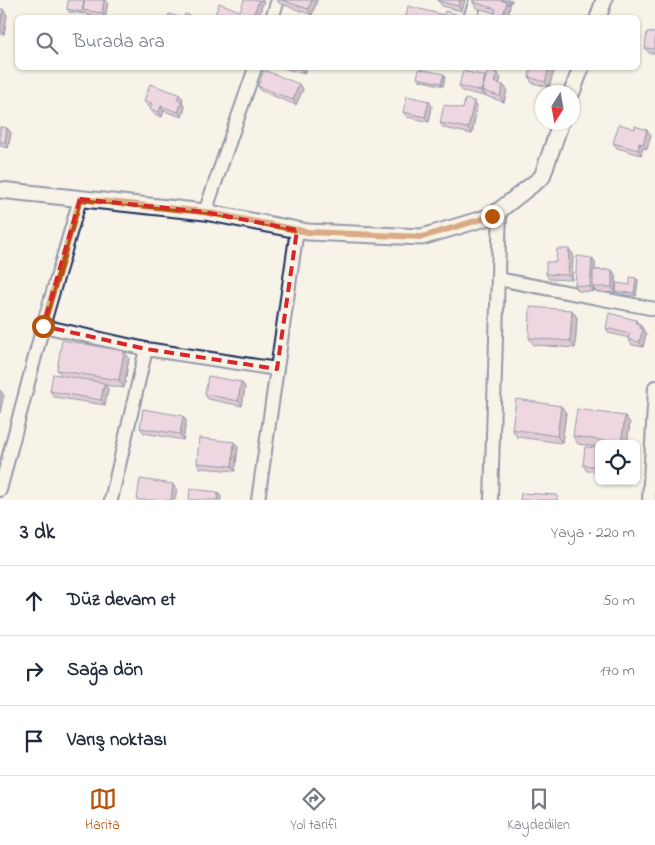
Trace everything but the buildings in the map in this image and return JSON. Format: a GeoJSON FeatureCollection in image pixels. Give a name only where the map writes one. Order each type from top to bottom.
{"type":"FeatureCollection","features":[{"type":"Feature","properties":{"kind":"street"},"geometry":{"type":"LineString","coordinates":[[273,15],[278,0]]}},
{"type":"Feature","properties":{"kind":"street"},"geometry":{"type":"LineString","coordinates":[[471,15],[476,0]]}},
{"type":"Feature","properties":{"kind":"street"},"geometry":{"type":"LineString","coordinates":[[599,15],[604,0]]}},
{"type":"Feature","properties":{"kind":"street"},"geometry":{"type":"LineString","coordinates":[[205,212],[254,70]]}},
{"type":"Feature","properties":{"kind":"street"},"geometry":{"type":"LineString","coordinates":[[574,85],[579,70]]}},
{"type":"Feature","properties":{"kind":"street"},"geometry":{"type":"LineString","coordinates":[[0,190],[205,212],[308,232],[422,237],[492,216],[500,210],[542,177],[558,130]]}},
{"type":"Feature","properties":{"kind":"street"},"geometry":{"type":"LineString","coordinates":[[0,490],[43,326],[80,199]]}},
{"type":"Feature","properties":{"kind":"street"},"geometry":{"type":"LineString","coordinates":[[491,500],[500,210]]}},
{"type":"Feature","properties":{"kind":"street"},"geometry":{"type":"LineString","coordinates":[[258,500],[298,230]]}},
{"type":"Feature","properties":{"kind":"street"},"geometry":{"type":"LineString","coordinates":[[498,279],[655,309]]}},
{"type":"Feature","properties":{"kind":"street"},"geometry":{"type":"LineString","coordinates":[[43,326],[146,349],[277,369]]}},
{"type":"Feature","properties":{"kind":"street"},"geometry":{"type":"LineString","coordinates":[[111,500],[146,349]]}},
{"type":"Feature","properties":{"kind":"street"},"geometry":{"type":"LineString","coordinates":[[649,500],[655,387]]}},
{"type":"Feature","properties":{"kind":"highlighted area"},"geometry":{"type":"Polygon","coordinates":[[[80,199],[205,212],[297,230],[277,369],[146,349],[43,326],[80,199]]]}},
{"type":"Feature","properties":{"kind":"route"},"geometry":{"type":"LineString","coordinates":[[43,326],[80,199],[205,212],[308,232],[422,237],[492,216]]}}]}
